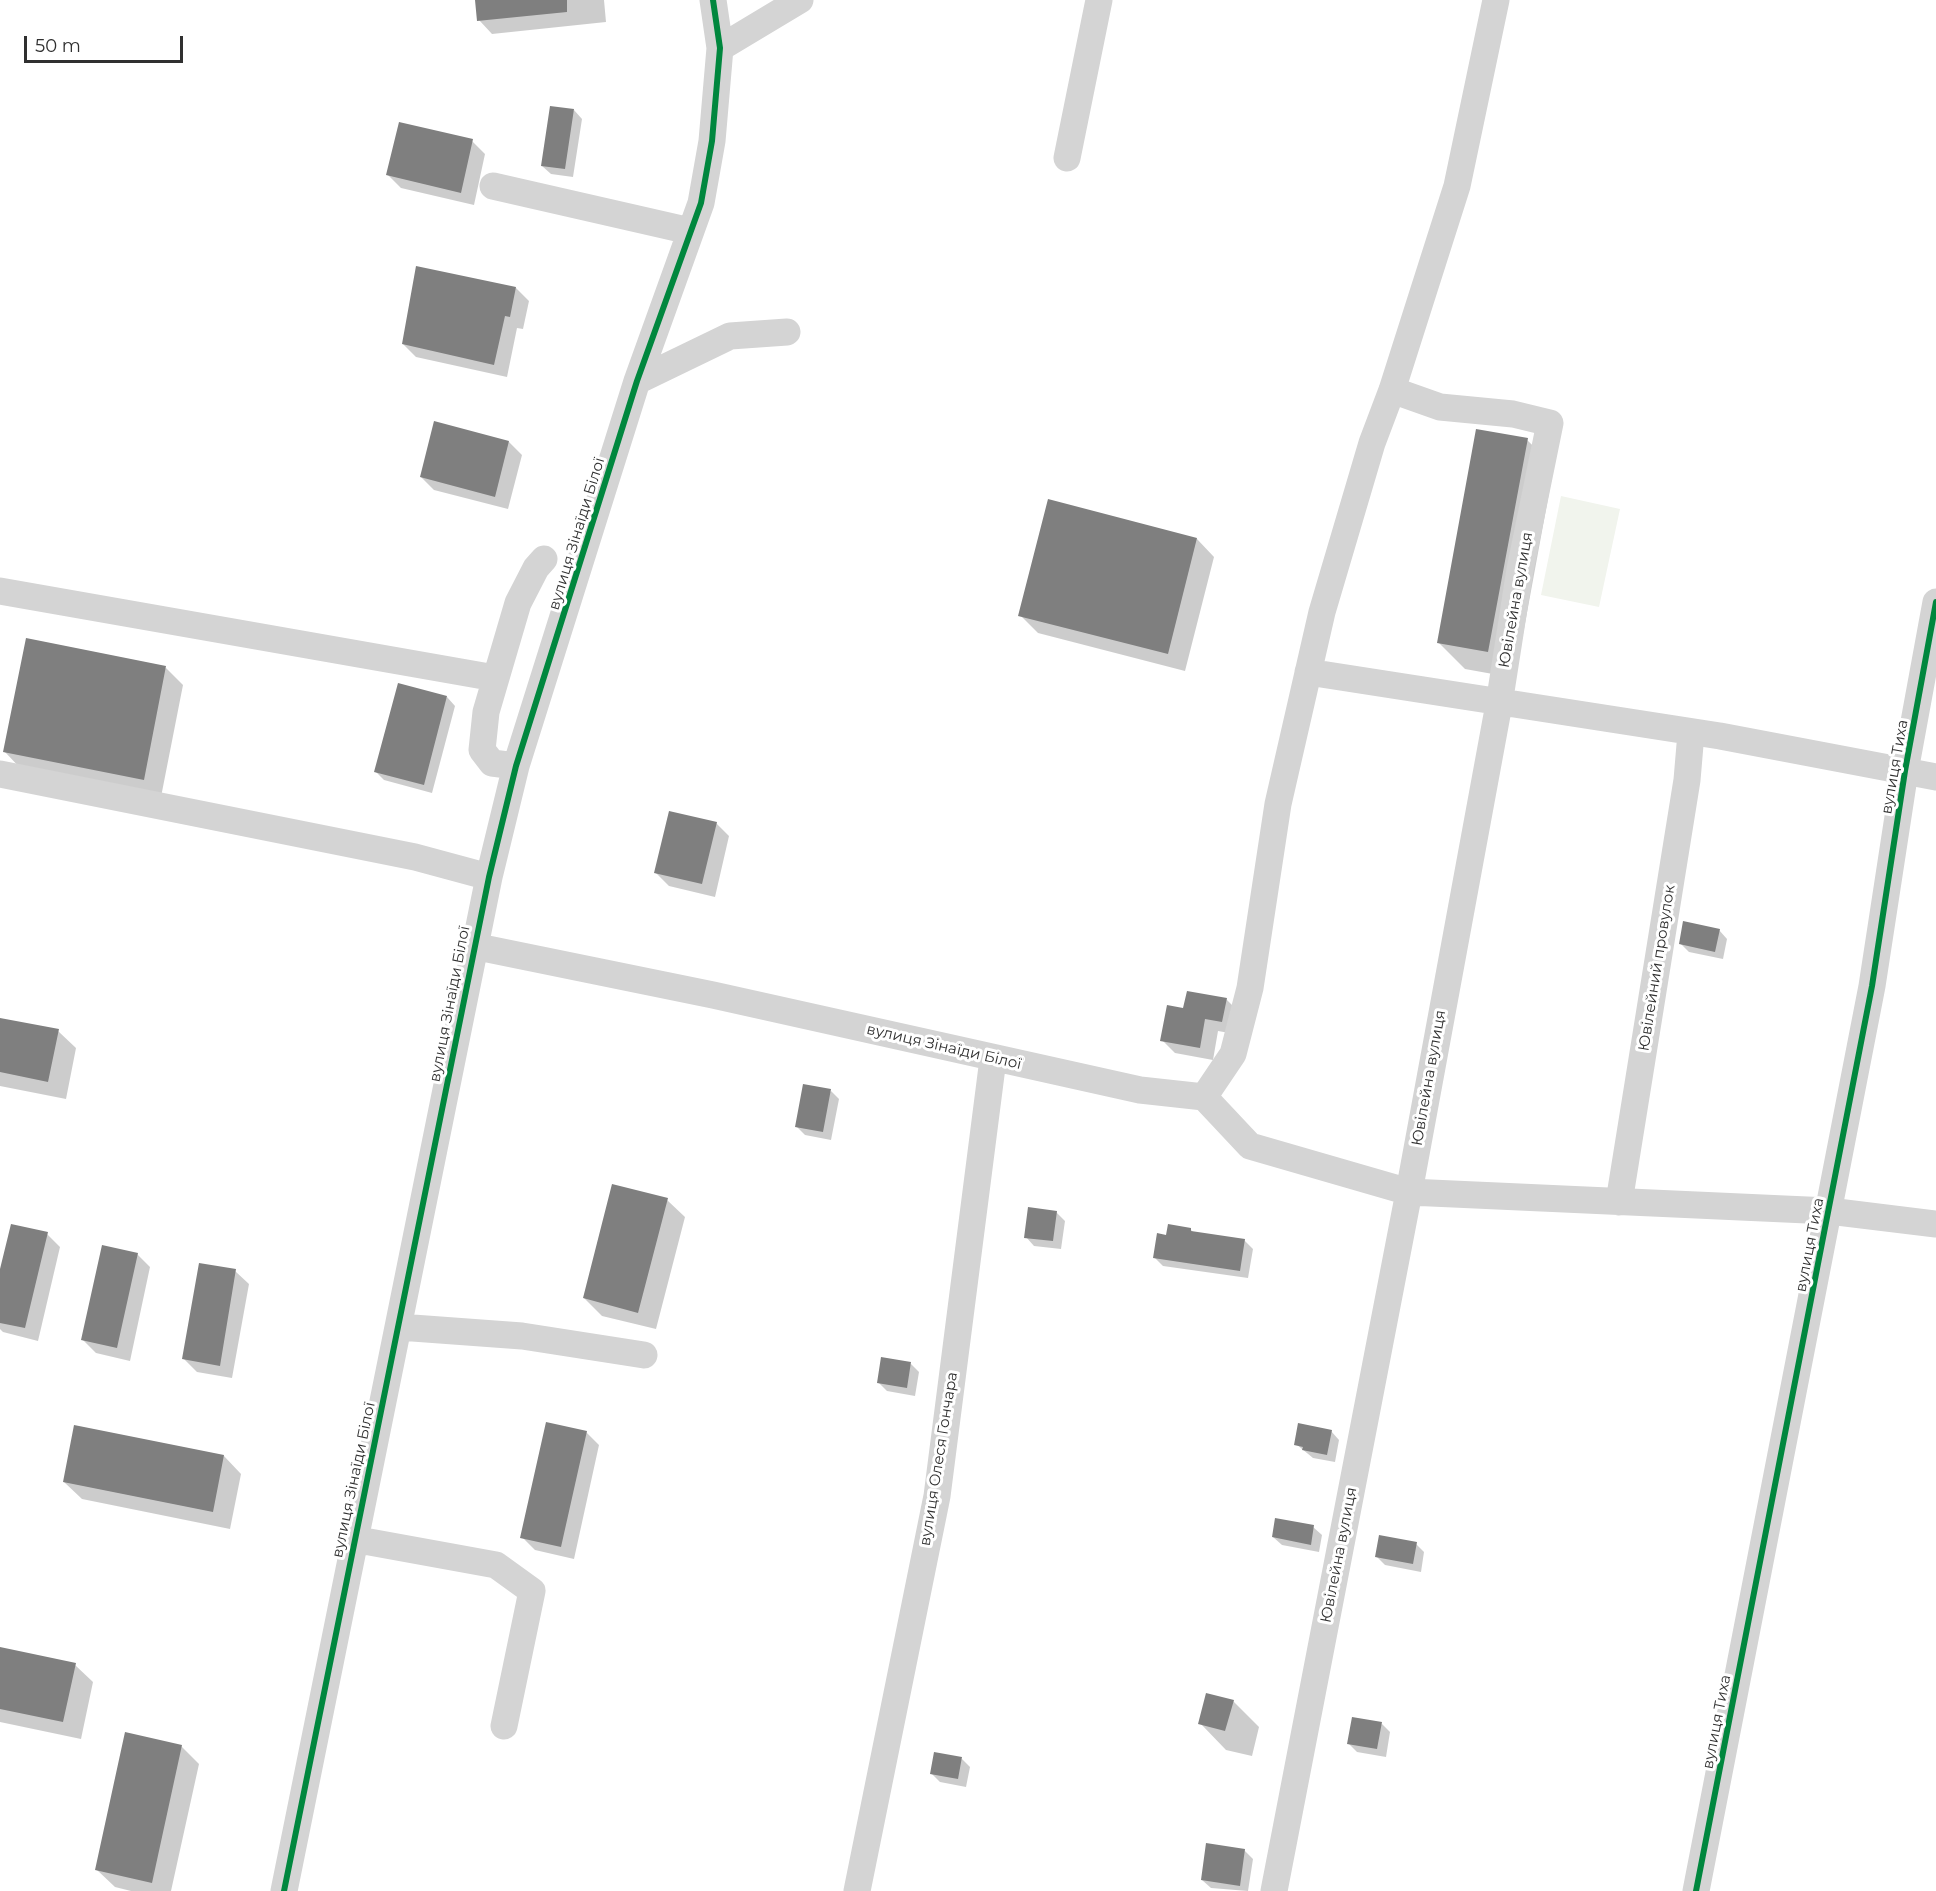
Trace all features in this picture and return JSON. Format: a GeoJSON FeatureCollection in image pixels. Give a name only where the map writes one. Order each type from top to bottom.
{"type":"FeatureCollection","features":[{"type":"Feature","properties":{"kind":"street","name":"вулиця Зінаїди Білої"},"geometry":{"type":"LineString","coordinates":[[284,1891],[353,1539],[399,1327],[473,946],[516,766],[637,381],[701,203],[712,141],[720,48],[713,0]]}},
{"type":"Feature","properties":{"kind":"street"},"geometry":{"type":"LineString","coordinates":[[720,48],[800,0]]}},
{"type":"Feature","properties":{"kind":"street"},"geometry":{"type":"LineString","coordinates":[[1067,158],[1099,0]]}},
{"type":"Feature","properties":{"kind":"street"},"geometry":{"type":"LineString","coordinates":[[1496,0],[1457,186],[1392,390],[1372,443],[1322,612],[1278,804],[1250,988],[1233,1053],[1204,1097],[1250,1146],[1409,1192],[1829,1211],[1936,1224]]}},
{"type":"Feature","properties":{"kind":"street"},"geometry":{"type":"LineString","coordinates":[[493,186],[690,231]]}},
{"type":"Feature","properties":{"kind":"street"},"geometry":{"type":"LineString","coordinates":[[637,381],[730,336],[787,332]]}},
{"type":"Feature","properties":{"kind":"street","name":"Ювілейна вулиця"},"geometry":{"type":"LineString","coordinates":[[1274,1891],[1409,1192],[1499,704],[1520,570],[1550,423],[1513,414],[1440,407],[1392,390]]}},
{"type":"Feature","properties":{"kind":"street"},"geometry":{"type":"LineString","coordinates":[[516,766],[492,763],[482,750],[486,712],[518,603],[536,568],[544,560]]}},
{"type":"Feature","properties":{"kind":"street"},"geometry":{"type":"LineString","coordinates":[[0,591],[495,678]]}},
{"type":"Feature","properties":{"kind":"street","name":"вулиця Тиха"},"geometry":{"type":"LineString","coordinates":[[1696,1891],[1872,986],[1905,771],[1936,602]]}},
{"type":"Feature","properties":{"kind":"street"},"geometry":{"type":"LineString","coordinates":[[1308,672],[1499,704],[1563,711],[1936,777]]}},
{"type":"Feature","properties":{"kind":"street","name":"Ювілейний провулок"},"geometry":{"type":"LineString","coordinates":[[1619,1202],[1687,780],[1691,733]]}},
{"type":"Feature","properties":{"kind":"street"},"geometry":{"type":"LineString","coordinates":[[0,774],[415,857],[489,877]]}},
{"type":"Feature","properties":{"kind":"street","name":"вулиця Зінаїди Білої"},"geometry":{"type":"LineString","coordinates":[[473,946],[725,998],[1140,1090],[1204,1097]]}},
{"type":"Feature","properties":{"kind":"street","name":"вулиця Олеся Гончара"},"geometry":{"type":"LineString","coordinates":[[857,1891],[937,1496],[993,1059]]}},
{"type":"Feature","properties":{"kind":"street"},"geometry":{"type":"LineString","coordinates":[[399,1327],[522,1336],[644,1355]]}},
{"type":"Feature","properties":{"kind":"street"},"geometry":{"type":"LineString","coordinates":[[353,1539],[496,1565],[532,1592],[504,1726]]}},
{"type":"Feature","properties":{"kind":"shaded area"},"geometry":{"type":"Polygon","coordinates":[[[1561,496],[1620,509],[1599,607],[1541,595],[1561,496]]]}},
{"type":"Feature","properties":{"kind":"building"},"geometry":{"type":"Polygon","coordinates":[[[475,0],[567,0],[567,12],[477,21],[475,0]]]}},
{"type":"Feature","properties":{"kind":"building"},"geometry":{"type":"Polygon","coordinates":[[[550,106],[574,109],[565,169],[541,166],[550,106]]]}},
{"type":"Feature","properties":{"kind":"building"},"geometry":{"type":"Polygon","coordinates":[[[399,122],[473,139],[461,193],[386,175],[399,122]]]}},
{"type":"Feature","properties":{"kind":"building"},"geometry":{"type":"Polygon","coordinates":[[[416,266],[516,287],[510,317],[505,316],[494,365],[402,344],[416,266]]]}},
{"type":"Feature","properties":{"kind":"building"},"geometry":{"type":"Polygon","coordinates":[[[434,421],[509,441],[495,497],[420,477],[434,421]]]}},
{"type":"Feature","properties":{"kind":"building"},"geometry":{"type":"Polygon","coordinates":[[[1476,429],[1528,438],[1488,652],[1437,643],[1476,429]]]}},
{"type":"Feature","properties":{"kind":"building"},"geometry":{"type":"Polygon","coordinates":[[[1048,499],[1197,538],[1168,654],[1018,616],[1048,499]]]}},
{"type":"Feature","properties":{"kind":"building"},"geometry":{"type":"Polygon","coordinates":[[[26,638],[166,666],[144,780],[3,752],[26,638]]]}},
{"type":"Feature","properties":{"kind":"building"},"geometry":{"type":"Polygon","coordinates":[[[398,683],[447,696],[424,785],[374,772],[398,683]]]}},
{"type":"Feature","properties":{"kind":"building"},"geometry":{"type":"Polygon","coordinates":[[[669,811],[717,822],[702,884],[654,873],[669,811]]]}},
{"type":"Feature","properties":{"kind":"building"},"geometry":{"type":"Polygon","coordinates":[[[1683,921],[1720,929],[1715,952],[1679,944],[1683,921]]]}},
{"type":"Feature","properties":{"kind":"building"},"geometry":{"type":"Polygon","coordinates":[[[1187,991],[1227,998],[1222,1022],[1205,1019],[1200,1048],[1160,1041],[1167,1005],[1183,1008],[1187,991]]]}},
{"type":"Feature","properties":{"kind":"building"},"geometry":{"type":"Polygon","coordinates":[[[0,1018],[59,1029],[48,1082],[0,1072],[0,1018]]]}},
{"type":"Feature","properties":{"kind":"building"},"geometry":{"type":"Polygon","coordinates":[[[803,1084],[831,1089],[823,1132],[795,1127],[803,1084]]]}},
{"type":"Feature","properties":{"kind":"building"},"geometry":{"type":"Polygon","coordinates":[[[612,1184],[668,1198],[638,1313],[583,1298],[612,1184]]]}},
{"type":"Feature","properties":{"kind":"building"},"geometry":{"type":"Polygon","coordinates":[[[1028,1207],[1057,1211],[1053,1241],[1024,1238],[1028,1207]]]}},
{"type":"Feature","properties":{"kind":"building"},"geometry":{"type":"Polygon","coordinates":[[[11,1224],[48,1232],[25,1328],[0,1323],[0,1269],[11,1224]]]}},
{"type":"Feature","properties":{"kind":"building"},"geometry":{"type":"Polygon","coordinates":[[[1168,1224],[1191,1228],[1191,1231],[1245,1239],[1240,1271],[1153,1258],[1157,1233],[1166,1235],[1168,1224]]]}},
{"type":"Feature","properties":{"kind":"building"},"geometry":{"type":"Polygon","coordinates":[[[102,1245],[138,1253],[117,1348],[81,1340],[102,1245]]]}},
{"type":"Feature","properties":{"kind":"building"},"geometry":{"type":"Polygon","coordinates":[[[199,1263],[236,1269],[220,1366],[182,1359],[199,1263]]]}},
{"type":"Feature","properties":{"kind":"building"},"geometry":{"type":"Polygon","coordinates":[[[881,1357],[911,1362],[907,1388],[877,1383],[881,1357]]]}},
{"type":"Feature","properties":{"kind":"building"},"geometry":{"type":"Polygon","coordinates":[[[546,1422],[587,1431],[561,1547],[520,1538],[546,1422]]]}},
{"type":"Feature","properties":{"kind":"building"},"geometry":{"type":"Polygon","coordinates":[[[1298,1423],[1332,1430],[1327,1455],[1302,1450],[1303,1447],[1294,1445],[1298,1423]]]}},
{"type":"Feature","properties":{"kind":"building"},"geometry":{"type":"Polygon","coordinates":[[[74,1425],[224,1455],[213,1512],[63,1482],[74,1425]]]}},
{"type":"Feature","properties":{"kind":"building"},"geometry":{"type":"Polygon","coordinates":[[[1275,1518],[1314,1525],[1311,1545],[1272,1537],[1275,1518]]]}},
{"type":"Feature","properties":{"kind":"building"},"geometry":{"type":"Polygon","coordinates":[[[1379,1535],[1417,1542],[1413,1564],[1375,1557],[1379,1535]]]}},
{"type":"Feature","properties":{"kind":"building"},"geometry":{"type":"Polygon","coordinates":[[[0,1647],[76,1663],[63,1722],[0,1709],[0,1647]]]}},
{"type":"Feature","properties":{"kind":"building"},"geometry":{"type":"Polygon","coordinates":[[[1206,1693],[1234,1700],[1225,1731],[1198,1724],[1206,1693]]]}},
{"type":"Feature","properties":{"kind":"building"},"geometry":{"type":"Polygon","coordinates":[[[1352,1717],[1382,1722],[1377,1749],[1347,1744],[1352,1717]]]}},
{"type":"Feature","properties":{"kind":"building"},"geometry":{"type":"Polygon","coordinates":[[[125,1732],[182,1745],[152,1883],[95,1870],[125,1732]]]}},
{"type":"Feature","properties":{"kind":"building"},"geometry":{"type":"Polygon","coordinates":[[[934,1752],[962,1757],[958,1779],[930,1774],[934,1752]]]}},
{"type":"Feature","properties":{"kind":"building"},"geometry":{"type":"Polygon","coordinates":[[[1206,1843],[1245,1849],[1240,1886],[1201,1880],[1206,1843]]]}},
{"type":"Feature","properties":{"kind":"cycle path"},"geometry":{"type":"LineString","coordinates":[[284,1891],[489,877],[516,766],[637,381],[701,203],[712,141],[720,48],[713,0]]}},
{"type":"Feature","properties":{"kind":"cycle path"},"geometry":{"type":"LineString","coordinates":[[1696,1891],[1872,986],[1905,771],[1936,602]]}}]}
